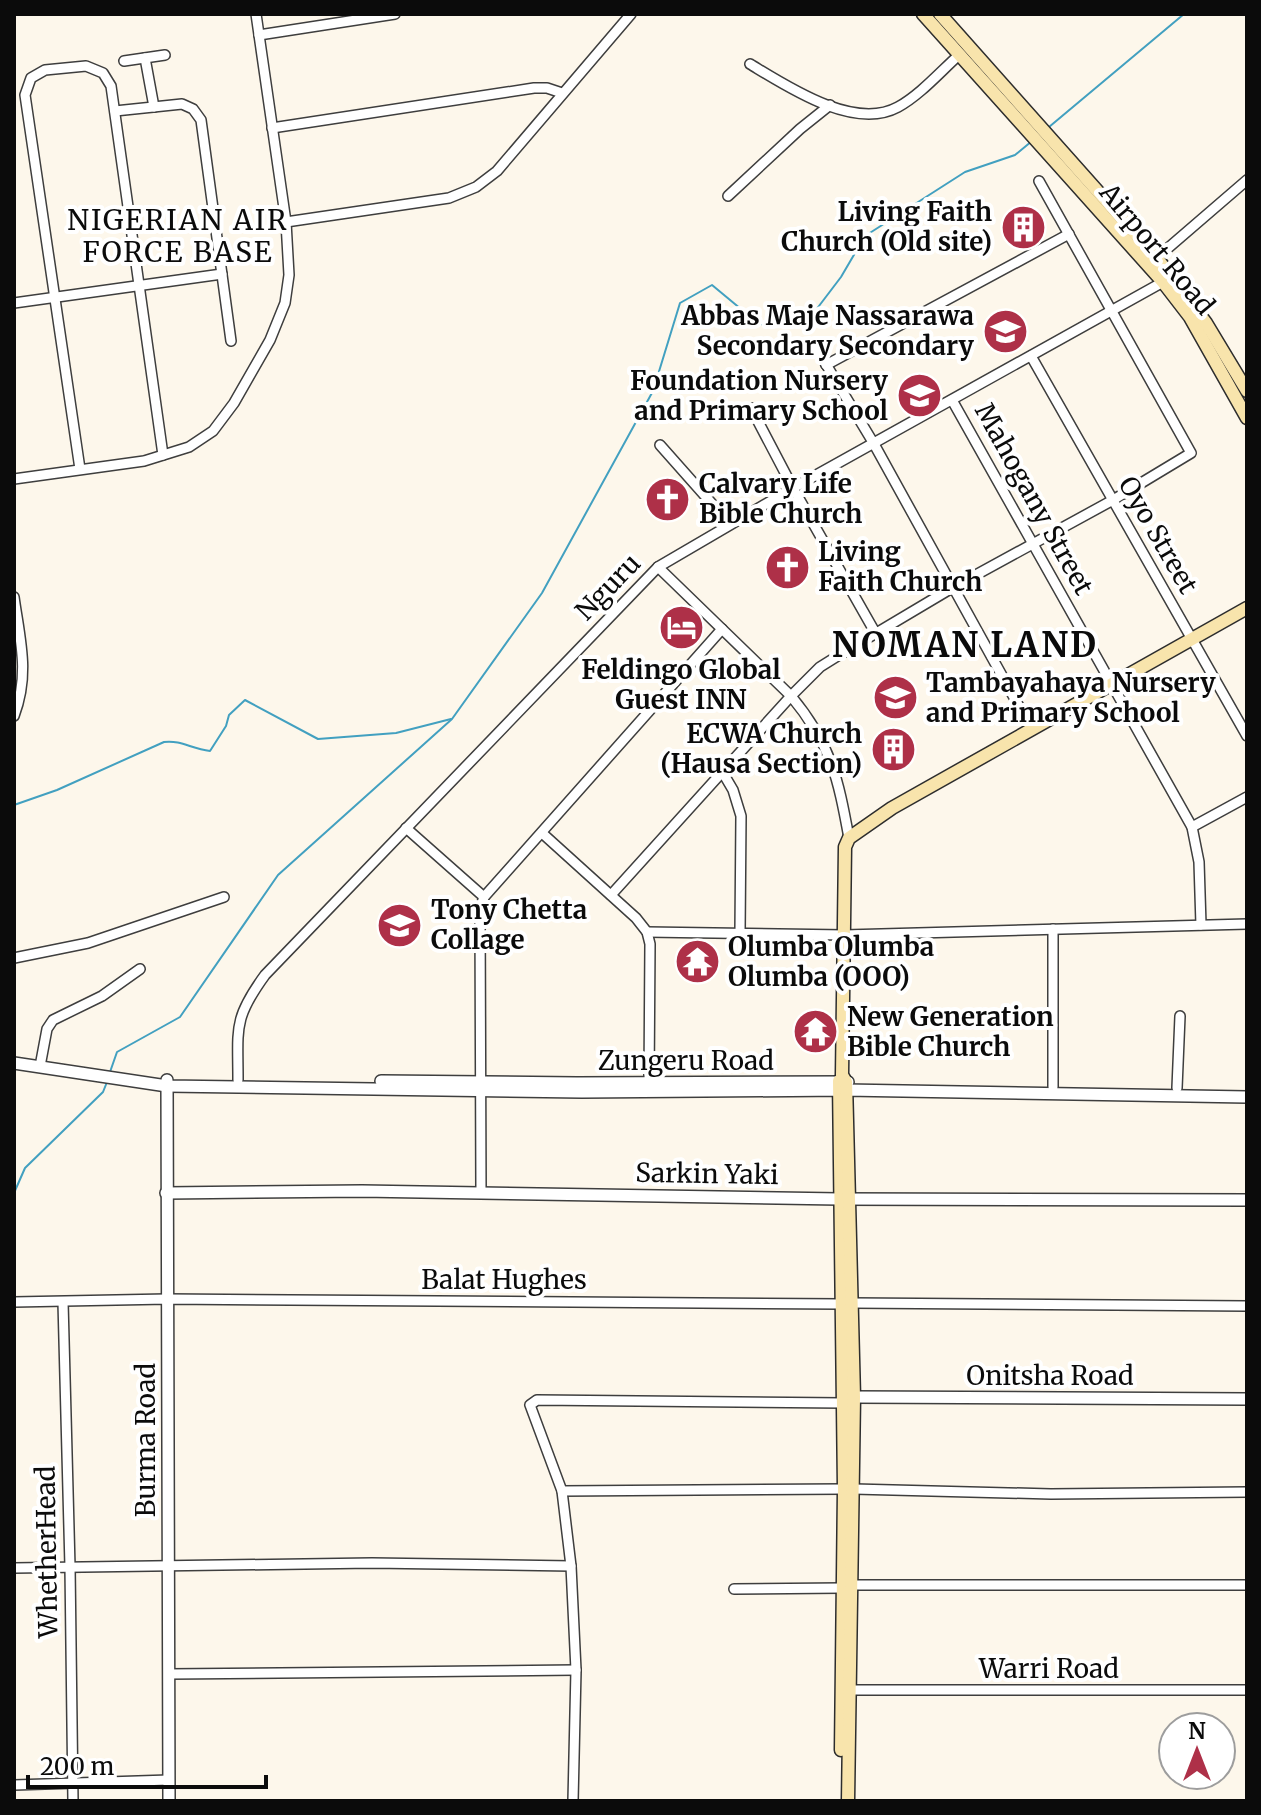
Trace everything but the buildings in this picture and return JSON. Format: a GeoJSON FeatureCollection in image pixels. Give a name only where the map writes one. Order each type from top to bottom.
{"type":"FeatureCollection","features":[{"type":"Feature","properties":{"kind":"main road"},"geometry":{"type":"LineString","coordinates":[[923,14],[1013,117],[1053,151]]}},
{"type":"Feature","properties":{"kind":"main road"},"geometry":{"type":"LineString","coordinates":[[940,14],[1023,107],[1053,151]]}},
{"type":"Feature","properties":{"kind":"main road","name":"Airport Road"},"geometry":{"type":"LineString","coordinates":[[1053,151],[1206,323],[1247,391]]}},
{"type":"Feature","properties":{"kind":"main road","name":"Airport Road"},"geometry":{"type":"LineString","coordinates":[[1152,261],[1163,282],[1190,317],[1247,418]]}},
{"type":"Feature","properties":{"kind":"main road"},"geometry":{"type":"LineString","coordinates":[[840,1801],[849,1489],[842,1084],[844,858],[849,838],[892,808],[1247,608]]}},
{"type":"Feature","properties":{"kind":"main road"},"geometry":{"type":"LineString","coordinates":[[847,1587],[851,1690],[848,1801]]}},
{"type":"Feature","properties":{"kind":"street"},"geometry":{"type":"LineString","coordinates":[[14,479],[144,461],[189,447],[213,431],[234,403],[270,340],[285,303],[289,275],[286,222],[256,14]]}},
{"type":"Feature","properties":{"kind":"street"},"geometry":{"type":"LineString","coordinates":[[259,35],[395,14]]}},
{"type":"Feature","properties":{"kind":"street"},"geometry":{"type":"LineString","coordinates":[[286,222],[449,198],[476,187],[497,171],[631,14]]}},
{"type":"Feature","properties":{"kind":"street"},"geometry":{"type":"LineString","coordinates":[[124,61],[165,55]]}},
{"type":"Feature","properties":{"kind":"street"},"geometry":{"type":"LineString","coordinates":[[750,64],[851,114],[871,115],[900,106],[959,55]]}},
{"type":"Feature","properties":{"kind":"street"},"geometry":{"type":"LineString","coordinates":[[145,58],[154,107]]}},
{"type":"Feature","properties":{"kind":"street"},"geometry":{"type":"LineString","coordinates":[[80,469],[25,95],[26,85],[37,73],[45,70],[86,66],[95,68],[108,78],[163,455]]}},
{"type":"Feature","properties":{"kind":"street"},"geometry":{"type":"LineString","coordinates":[[272,128],[534,88],[562,93]]}},
{"type":"Feature","properties":{"kind":"street"},"geometry":{"type":"LineString","coordinates":[[115,111],[182,104],[193,109],[201,120],[231,341]]}},
{"type":"Feature","properties":{"kind":"street"},"geometry":{"type":"LineString","coordinates":[[728,196],[830,105]]}},
{"type":"Feature","properties":{"kind":"street"},"geometry":{"type":"LineString","coordinates":[[1152,261],[1247,180]]}},
{"type":"Feature","properties":{"kind":"street"},"geometry":{"type":"LineString","coordinates":[[611,895],[820,667],[952,588],[1113,500],[1191,453],[1039,181]]}},
{"type":"Feature","properties":{"kind":"street"},"geometry":{"type":"LineString","coordinates":[[826,365],[1069,234]]}},
{"type":"Feature","properties":{"kind":"street"},"geometry":{"type":"LineString","coordinates":[[14,303],[222,274]]}},
{"type":"Feature","properties":{"kind":"street","name":"Nguru"},"geometry":{"type":"LineString","coordinates":[[238,1080],[238,1025],[248,998],[265,975],[658,567],[793,488],[1163,282]]}},
{"type":"Feature","properties":{"kind":"street"},"geometry":{"type":"LineString","coordinates":[[815,346],[874,444],[1032,730]]}},
{"type":"Feature","properties":{"kind":"street","name":"Oyo Street"},"geometry":{"type":"LineString","coordinates":[[1031,356],[1247,736]]}},
{"type":"Feature","properties":{"kind":"street","name":"Mahogany Street"},"geometry":{"type":"LineString","coordinates":[[952,400],[1192,827],[1199,862],[1201,925]]}},
{"type":"Feature","properties":{"kind":"street"},"geometry":{"type":"LineString","coordinates":[[751,408],[876,634]]}},
{"type":"Feature","properties":{"kind":"street"},"geometry":{"type":"LineString","coordinates":[[660,445],[730,524]]}},
{"type":"Feature","properties":{"kind":"street"},"geometry":{"type":"LineString","coordinates":[[658,567],[791,696],[808,717],[826,746],[839,781],[849,838]]}},
{"type":"Feature","properties":{"kind":"street"},"geometry":{"type":"LineString","coordinates":[[14,597],[24,666],[20,699],[14,716]]}},
{"type":"Feature","properties":{"kind":"street"},"geometry":{"type":"LineString","coordinates":[[481,1193],[480,909],[484,897],[722,629]]}},
{"type":"Feature","properties":{"kind":"street"},"geometry":{"type":"LineString","coordinates":[[723,773],[733,790],[741,816],[740,932]]}},
{"type":"Feature","properties":{"kind":"street"},"geometry":{"type":"LineString","coordinates":[[1192,827],[1247,797]]}},
{"type":"Feature","properties":{"kind":"street"},"geometry":{"type":"LineString","coordinates":[[406,828],[484,897]]}},
{"type":"Feature","properties":{"kind":"street"},"geometry":{"type":"LineString","coordinates":[[542,833],[647,932],[650,944],[649,1083]]}},
{"type":"Feature","properties":{"kind":"street"},"geometry":{"type":"LineString","coordinates":[[14,958],[88,943],[224,897]]}},
{"type":"Feature","properties":{"kind":"street"},"geometry":{"type":"LineString","coordinates":[[647,932],[845,935],[1247,924]]}},
{"type":"Feature","properties":{"kind":"street"},"geometry":{"type":"LineString","coordinates":[[1053,929],[1053,1087]]}},
{"type":"Feature","properties":{"kind":"street"},"geometry":{"type":"LineString","coordinates":[[41,1061],[47,1029],[53,1020],[102,996],[140,969]]}},
{"type":"Feature","properties":{"kind":"street"},"geometry":{"type":"LineString","coordinates":[[1177,1088],[1180,1016]]}},
{"type":"Feature","properties":{"kind":"street"},"geometry":{"type":"LineString","coordinates":[[14,1057],[107,1074]]}},
{"type":"Feature","properties":{"kind":"street"},"geometry":{"type":"LineString","coordinates":[[14,1063],[107,1074]]}},
{"type":"Feature","properties":{"kind":"street","name":"Zungeru Road"},"geometry":{"type":"LineString","coordinates":[[107,1074],[167,1083],[238,1080],[480,1085],[842,1084],[1247,1089]]}},
{"type":"Feature","properties":{"kind":"street"},"geometry":{"type":"LineString","coordinates":[[167,1083],[480,1085],[622,1092],[842,1084],[1247,1097]]}},
{"type":"Feature","properties":{"kind":"street","name":"Burma Road"},"geometry":{"type":"LineString","coordinates":[[167,1083],[169,1801]]}},
{"type":"Feature","properties":{"kind":"street","name":"Sarkin Yaki"},"geometry":{"type":"LineString","coordinates":[[166,1193],[1247,1200]]}},
{"type":"Feature","properties":{"kind":"street","name":"Balat Hughes"},"geometry":{"type":"LineString","coordinates":[[14,1302],[167,1299],[1247,1306]]}},
{"type":"Feature","properties":{"kind":"street","name":"WhetherHead"},"geometry":{"type":"LineString","coordinates":[[63,1302],[73,1801]]}},
{"type":"Feature","properties":{"kind":"street","name":"Onitsha Road"},"geometry":{"type":"LineString","coordinates":[[562,1491],[530,1405],[537,1400],[1247,1399]]}},
{"type":"Feature","properties":{"kind":"street"},"geometry":{"type":"LineString","coordinates":[[573,1801],[576,1670],[571,1566],[562,1491],[849,1489],[1051,1494],[1247,1492]]}},
{"type":"Feature","properties":{"kind":"street"},"geometry":{"type":"LineString","coordinates":[[14,1568],[372,1563],[571,1566]]}},
{"type":"Feature","properties":{"kind":"street"},"geometry":{"type":"LineString","coordinates":[[734,1589],[1247,1585]]}},
{"type":"Feature","properties":{"kind":"street"},"geometry":{"type":"LineString","coordinates":[[169,1674],[576,1670]]}},
{"type":"Feature","properties":{"kind":"street","name":"Warri Road"},"geometry":{"type":"LineString","coordinates":[[851,1690],[1247,1690]]}},
{"type":"Feature","properties":{"kind":"street"},"geometry":{"type":"LineString","coordinates":[[14,1785],[169,1780]]}},
{"type":"Feature","properties":{"kind":"waterway"},"geometry":{"type":"LineString","coordinates":[[1049,127],[1184,14]]}},
{"type":"Feature","properties":{"kind":"waterway"},"geometry":{"type":"LineString","coordinates":[[110,1072],[117,1052],[180,1017],[278,875],[452,719],[542,593],[653,391],[680,303],[712,285],[759,324],[803,327],[841,277],[865,236],[965,172],[1015,155],[1032,141]]}},
{"type":"Feature","properties":{"kind":"waterway"},"geometry":{"type":"LineString","coordinates":[[14,805],[57,790],[164,742],[210,751],[226,726],[229,715],[245,700],[318,739],[396,733],[451,719]]}},
{"type":"Feature","properties":{"kind":"waterway"},"geometry":{"type":"LineString","coordinates":[[14,1193],[25,1168],[103,1092],[107,1082]]}},
{"type":"Feature","properties":{"kind":"place","name":"Living Faith Church (Old site)"},"geometry":{"type":"Point","coordinates":[1023,227]}},
{"type":"Feature","properties":{"kind":"place","name":"Abbas Maje Nassarawa Secondary Secondary"},"geometry":{"type":"Point","coordinates":[1005,331]}},
{"type":"Feature","properties":{"kind":"place","name":"Foundation Nursery and Primary School"},"geometry":{"type":"Point","coordinates":[919,396]}},
{"type":"Feature","properties":{"kind":"place","name":"Calvary Life Bible Church"},"geometry":{"type":"Point","coordinates":[668,499]}},
{"type":"Feature","properties":{"kind":"place","name":"Living Faith Church"},"geometry":{"type":"Point","coordinates":[787,567]}},
{"type":"Feature","properties":{"kind":"place","name":"Feldingo Global Guest INN"},"geometry":{"type":"Point","coordinates":[681,627]}},
{"type":"Feature","properties":{"kind":"place","name":"Tambayahaya Nursery and Primary School"},"geometry":{"type":"Point","coordinates":[895,698]}},
{"type":"Feature","properties":{"kind":"place","name":"ECWA Church (Hausa Section)"},"geometry":{"type":"Point","coordinates":[893,749]}},
{"type":"Feature","properties":{"kind":"place","name":"Tony Chetta Collage"},"geometry":{"type":"Point","coordinates":[400,925]}},
{"type":"Feature","properties":{"kind":"place","name":"Olumba Olumba Olumba (OOO)"},"geometry":{"type":"Point","coordinates":[697,962]}},
{"type":"Feature","properties":{"kind":"place","name":"New Generation Bible Church"},"geometry":{"type":"Point","coordinates":[816,1032]}},
{"type":"Feature","properties":{"kind":"district","name":"NIGERIAN AIR FORCE BASE"},"geometry":{"type":"Point","coordinates":[178,236]}},
{"type":"Feature","properties":{"kind":"district","name":"NOMAN LAND"},"geometry":{"type":"Point","coordinates":[965,645]}}]}
